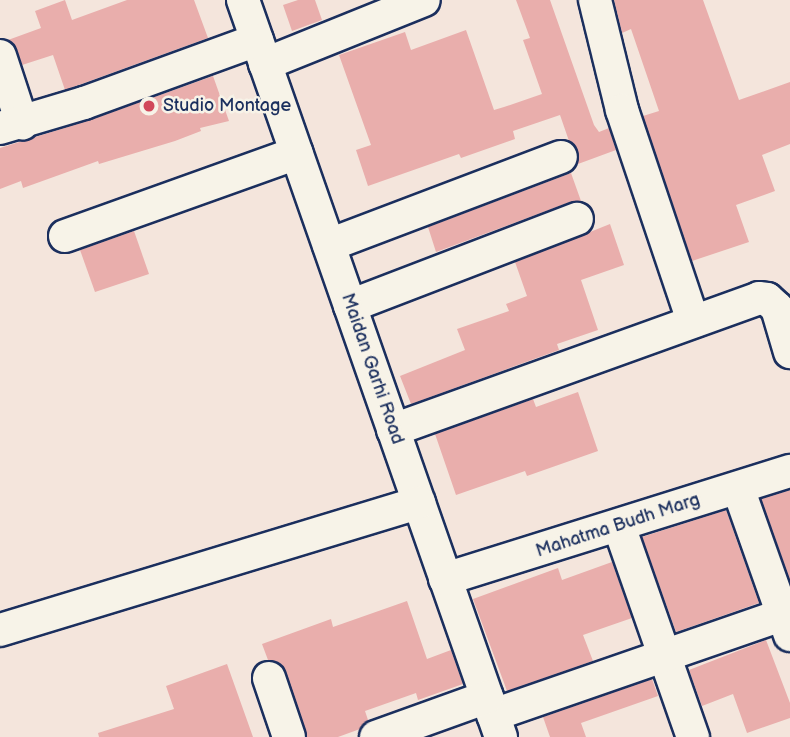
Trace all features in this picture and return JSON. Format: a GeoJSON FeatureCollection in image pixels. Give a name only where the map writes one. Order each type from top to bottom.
{"type":"FeatureCollection","features":[{"type":"Feature","properties":{"kind":"street","name":"Maidan Garhi Road"},"geometry":{"type":"LineString","coordinates":[[243,0],[494,716]]}},
{"type":"Feature","properties":{"kind":"street"},"geometry":{"type":"LineString","coordinates":[[0,56],[11,125],[261,52],[424,0]]}},
{"type":"Feature","properties":{"kind":"street"},"geometry":{"type":"LineString","coordinates":[[595,0],[622,110],[693,321]]}},
{"type":"Feature","properties":{"kind":"street"},"geometry":{"type":"LineString","coordinates":[[65,236],[297,153]]}},
{"type":"Feature","properties":{"kind":"street"},"geometry":{"type":"LineString","coordinates":[[329,245],[561,157]]}},
{"type":"Feature","properties":{"kind":"street"},"geometry":{"type":"LineString","coordinates":[[350,306],[577,219]]}},
{"type":"Feature","properties":{"kind":"street"},"geometry":{"type":"LineString","coordinates":[[393,430],[759,298],[767,299],[777,309],[790,352]]}},
{"type":"Feature","properties":{"kind":"street","name":"Mahatma Budh Marg"},"geometry":{"type":"LineString","coordinates":[[445,579],[790,471]]}},
{"type":"Feature","properties":{"kind":"street"},"geometry":{"type":"LineString","coordinates":[[376,737],[494,716],[666,655],[787,620],[738,488]]}},
{"type":"Feature","properties":{"kind":"street"},"geometry":{"type":"LineString","coordinates":[[0,630],[419,503]]}},
{"type":"Feature","properties":{"kind":"street"},"geometry":{"type":"LineString","coordinates":[[619,526],[693,737]]}},
{"type":"Feature","properties":{"kind":"street"},"geometry":{"type":"LineString","coordinates":[[269,678],[289,737]]}},
{"type":"Feature","properties":{"kind":"building"},"geometry":{"type":"Polygon","coordinates":[[[65,0],[72,20],[127,0],[194,0],[208,38],[65,90],[53,55],[22,65],[17,50],[8,40],[41,28],[35,11],[65,0]]]}},
{"type":"Feature","properties":{"kind":"building"},"geometry":{"type":"Polygon","coordinates":[[[298,0],[315,0],[322,20],[292,31],[283,5],[298,0]]]}},
{"type":"Feature","properties":{"kind":"building"},"geometry":{"type":"Polygon","coordinates":[[[516,0],[550,0],[594,125],[599,132],[609,128],[616,150],[578,164],[578,151],[569,141],[560,115],[513,131],[515,139],[461,158],[459,154],[368,186],[356,150],[371,145],[339,55],[405,32],[411,50],[466,30],[494,110],[504,107],[542,94],[523,40],[530,38],[516,0]]]}},
{"type":"Feature","properties":{"kind":"building"},"geometry":{"type":"Polygon","coordinates":[[[614,0],[703,0],[739,100],[790,82],[790,144],[762,155],[775,191],[736,205],[749,242],[692,261],[643,116],[659,111],[631,29],[622,33],[614,0]]]}},
{"type":"Feature","properties":{"kind":"building"},"geometry":{"type":"Polygon","coordinates":[[[213,76],[229,121],[200,128],[201,131],[175,141],[99,164],[98,161],[23,188],[21,181],[0,189],[0,148],[90,120],[213,76]]]}},
{"type":"Feature","properties":{"kind":"building"},"geometry":{"type":"Polygon","coordinates":[[[571,173],[581,201],[570,202],[436,252],[428,227],[571,173]]]}},
{"type":"Feature","properties":{"kind":"building"},"geometry":{"type":"Polygon","coordinates":[[[610,224],[624,265],[581,280],[598,330],[557,344],[559,350],[411,404],[400,376],[465,350],[457,329],[509,311],[506,304],[527,296],[515,262],[610,224]]]}},
{"type":"Feature","properties":{"kind":"building"},"geometry":{"type":"Polygon","coordinates":[[[134,231],[149,274],[95,292],[80,250],[134,231]]]}},
{"type":"Feature","properties":{"kind":"building"},"geometry":{"type":"Polygon","coordinates":[[[578,392],[598,451],[527,476],[525,471],[456,495],[435,434],[533,399],[536,407],[578,392]]]}},
{"type":"Feature","properties":{"kind":"building"},"geometry":{"type":"Polygon","coordinates":[[[790,490],[790,580],[761,499],[790,490]]]}},
{"type":"Feature","properties":{"kind":"building"},"geometry":{"type":"Polygon","coordinates":[[[726,510],[759,603],[676,632],[642,537],[726,510]]]}},
{"type":"Feature","properties":{"kind":"building"},"geometry":{"type":"Polygon","coordinates":[[[612,562],[632,618],[583,635],[593,661],[507,691],[473,599],[558,568],[562,580],[612,562]]]}},
{"type":"Feature","properties":{"kind":"building"},"geometry":{"type":"Polygon","coordinates":[[[407,601],[427,659],[451,650],[463,684],[418,700],[416,693],[365,711],[368,720],[360,729],[338,737],[307,737],[286,672],[281,664],[268,660],[262,644],[331,619],[333,627],[407,601]]]}},
{"type":"Feature","properties":{"kind":"building"},"geometry":{"type":"Polygon","coordinates":[[[766,640],[790,703],[790,718],[747,733],[733,694],[702,706],[689,670],[766,640]]]}},
{"type":"Feature","properties":{"kind":"building"},"geometry":{"type":"Polygon","coordinates":[[[227,664],[253,737],[99,737],[98,733],[174,709],[166,686],[227,664]]]}},
{"type":"Feature","properties":{"kind":"building"},"geometry":{"type":"Polygon","coordinates":[[[652,679],[658,696],[581,723],[586,737],[550,737],[543,717],[652,679]]]}},
{"type":"Feature","properties":{"kind":"place","name":"Studio Montage"},"geometry":{"type":"Point","coordinates":[149,106]}}]}
